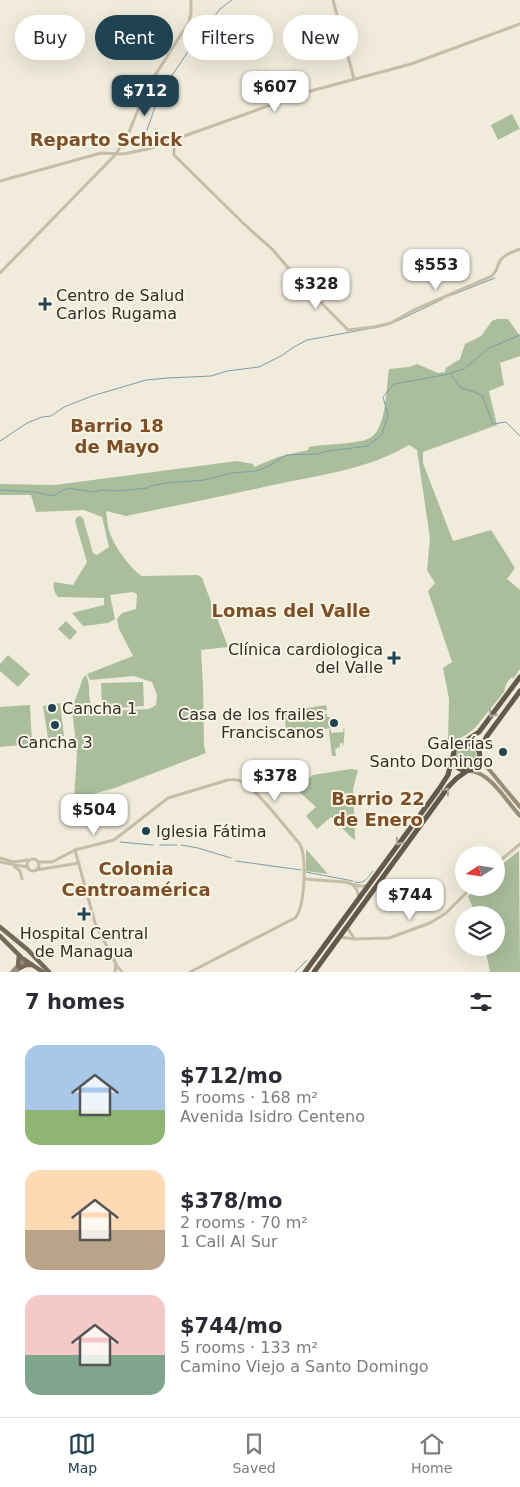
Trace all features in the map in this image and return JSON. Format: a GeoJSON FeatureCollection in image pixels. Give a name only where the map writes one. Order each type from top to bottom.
{"type":"FeatureCollection","features":[{"type":"Feature","properties":{"kind":"highway"},"geometry":{"type":"LineString","coordinates":[[305,972],[439,789],[448,775],[455,748],[479,732],[520,677]]}},
{"type":"Feature","properties":{"kind":"highway"},"geometry":{"type":"LineString","coordinates":[[314,972],[449,786],[457,778],[478,765],[480,753],[487,736],[520,691]]}},
{"type":"Feature","properties":{"kind":"highway"},"geometry":{"type":"LineString","coordinates":[[463,743],[472,744],[480,753]]}},
{"type":"Feature","properties":{"kind":"highway"},"geometry":{"type":"LineString","coordinates":[[452,760],[458,768],[468,771]]}},
{"type":"Feature","properties":{"kind":"main road"},"geometry":{"type":"LineString","coordinates":[[480,753],[487,767],[520,807]]}},
{"type":"Feature","properties":{"kind":"main road"},"geometry":{"type":"LineString","coordinates":[[468,771],[480,772],[487,777],[520,816]]}},
{"type":"Feature","properties":{"kind":"main road"},"geometry":{"type":"LineString","coordinates":[[0,927],[24,948],[24,956],[17,970]]}},
{"type":"Feature","properties":{"kind":"main road"},"geometry":{"type":"LineString","coordinates":[[0,936],[33,965],[46,971]]}},
{"type":"Feature","properties":{"kind":"main road"},"geometry":{"type":"LineString","coordinates":[[24,948],[21,948],[24,956],[46,971]]}},
{"type":"Feature","properties":{"kind":"main road"},"geometry":{"type":"LineString","coordinates":[[17,970],[24,956]]}},
{"type":"Feature","properties":{"kind":"main road"},"geometry":{"type":"LineString","coordinates":[[17,970],[26,965],[33,965]]}},
{"type":"Feature","properties":{"kind":"street"},"geometry":{"type":"LineString","coordinates":[[0,272],[116,154],[128,132],[147,88],[189,22],[191,0]]}},
{"type":"Feature","properties":{"kind":"street"},"geometry":{"type":"LineString","coordinates":[[333,0],[354,79]]}},
{"type":"Feature","properties":{"kind":"street"},"geometry":{"type":"LineString","coordinates":[[0,180],[101,153],[135,152],[174,140],[310,91],[411,64],[520,24]]}},
{"type":"Feature","properties":{"kind":"street"},"geometry":{"type":"LineString","coordinates":[[174,140],[174,155],[272,250],[348,330],[391,323],[414,310],[490,277],[496,271],[500,260],[520,249]]}},
{"type":"Feature","properties":{"kind":"street"},"geometry":{"type":"LineString","coordinates":[[0,858],[13,862],[33,859],[38,862],[52,862],[75,850],[109,842],[120,837],[168,798],[228,780],[236,779],[245,784],[259,796],[300,844],[304,853],[301,908],[295,918],[190,972]]}},
{"type":"Feature","properties":{"kind":"street"},"geometry":{"type":"LineString","coordinates":[[505,856],[520,844]]}},
{"type":"Feature","properties":{"kind":"street"},"geometry":{"type":"LineString","coordinates":[[75,850],[95,923],[122,972]]}},
{"type":"Feature","properties":{"kind":"street"},"geometry":{"type":"LineString","coordinates":[[27,867],[29,860]]}},
{"type":"Feature","properties":{"kind":"street"},"geometry":{"type":"LineString","coordinates":[[0,862],[13,866],[27,867],[30,870],[78,863]]}},
{"type":"Feature","properties":{"kind":"street"},"geometry":{"type":"LineString","coordinates":[[36,870],[39,867],[38,862]]}},
{"type":"Feature","properties":{"kind":"street"},"geometry":{"type":"LineString","coordinates":[[13,866],[20,872],[22,879]]}},
{"type":"Feature","properties":{"kind":"street"},"geometry":{"type":"LineString","coordinates":[[304,878],[367,886]]}},
{"type":"Feature","properties":{"kind":"street"},"geometry":{"type":"LineString","coordinates":[[353,885],[357,890],[359,898]]}},
{"type":"Feature","properties":{"kind":"street"},"geometry":{"type":"LineString","coordinates":[[340,937],[389,938],[430,924],[446,913],[462,896]]}},
{"type":"Feature","properties":{"kind":"street"},"geometry":{"type":"LineString","coordinates":[[349,924],[348,929],[354,938]]}},
{"type":"Feature","properties":{"kind":"street"},"geometry":{"type":"LineString","coordinates":[[115,972],[116,964]]}},
{"type":"Feature","properties":{"kind":"green space"},"geometry":{"type":"Polygon","coordinates":[[[512,114],[520,130],[498,140],[491,125],[512,114]]]}},
{"type":"Feature","properties":{"kind":"green space"},"geometry":{"type":"Polygon","coordinates":[[[508,319],[520,336],[520,356],[500,363],[504,385],[489,391],[497,425],[423,452],[423,463],[453,541],[491,530],[515,568],[507,579],[520,590],[520,669],[513,679],[512,677],[509,680],[504,692],[475,728],[448,744],[449,699],[443,668],[452,662],[428,591],[435,583],[427,570],[430,538],[417,450],[409,445],[364,465],[332,473],[126,516],[106,511],[114,543],[129,565],[142,576],[198,575],[202,578],[228,647],[201,650],[204,747],[206,753],[115,788],[74,799],[77,753],[72,709],[83,678],[86,675],[89,684],[90,703],[94,712],[149,709],[156,705],[157,695],[152,682],[134,676],[90,680],[87,674],[133,656],[119,629],[117,619],[122,613],[136,609],[137,594],[133,592],[110,595],[115,619],[108,623],[83,626],[72,613],[104,605],[104,598],[58,597],[54,590],[54,582],[73,585],[87,562],[75,521],[77,517],[83,518],[93,553],[97,555],[109,547],[102,517],[84,510],[36,512],[31,495],[0,495],[0,484],[55,485],[237,461],[253,464],[254,467],[278,457],[308,450],[309,447],[365,440],[376,433],[380,426],[385,406],[389,369],[409,367],[417,364],[438,373],[445,372],[446,368],[460,359],[465,344],[481,336],[492,321],[508,319]]]}},
{"type":"Feature","properties":{"kind":"green space"},"geometry":{"type":"Polygon","coordinates":[[[66,621],[77,632],[70,640],[58,629],[66,621]]]}},
{"type":"Feature","properties":{"kind":"green space"},"geometry":{"type":"Polygon","coordinates":[[[8,655],[30,674],[18,687],[0,671],[0,664],[8,655]]]}},
{"type":"Feature","properties":{"kind":"green space"},"geometry":{"type":"Polygon","coordinates":[[[143,682],[144,706],[102,709],[101,683],[143,682]]]}},
{"type":"Feature","properties":{"kind":"green space"},"geometry":{"type":"Polygon","coordinates":[[[60,703],[64,736],[48,738],[43,706],[60,703]]]}},
{"type":"Feature","properties":{"kind":"green space"},"geometry":{"type":"Polygon","coordinates":[[[30,705],[32,744],[0,747],[0,707],[30,705]]]}},
{"type":"Feature","properties":{"kind":"green space"},"geometry":{"type":"Polygon","coordinates":[[[326,705],[327,710],[320,712],[318,717],[321,721],[324,720],[324,715],[327,713],[327,717],[330,717],[331,728],[288,736],[286,734],[285,712],[326,705]]]}},
{"type":"Feature","properties":{"kind":"green space"},"geometry":{"type":"Polygon","coordinates":[[[344,727],[343,747],[342,743],[340,743],[340,747],[335,749],[336,756],[332,756],[329,730],[331,729],[331,733],[343,732],[344,727]]]}},
{"type":"Feature","properties":{"kind":"green space"},"geometry":{"type":"Polygon","coordinates":[[[466,747],[474,750],[477,758],[474,766],[466,769],[458,766],[455,758],[458,750],[466,747]]]}},
{"type":"Feature","properties":{"kind":"green space"},"geometry":{"type":"Polygon","coordinates":[[[351,769],[358,770],[353,789],[355,840],[331,817],[317,829],[306,816],[316,807],[296,789],[313,775],[351,769]]]}},
{"type":"Feature","properties":{"kind":"green space"},"geometry":{"type":"Polygon","coordinates":[[[306,849],[328,874],[306,871],[306,849]]]}},
{"type":"Feature","properties":{"kind":"green space"},"geometry":{"type":"Polygon","coordinates":[[[519,851],[520,972],[490,972],[487,956],[505,956],[505,906],[472,906],[468,896],[505,896],[505,862],[519,851]]]}},
{"type":"Feature","properties":{"kind":"waterway"},"geometry":{"type":"LineString","coordinates":[[144,139],[156,104],[167,83],[220,9],[232,0]]}},
{"type":"Feature","properties":{"kind":"waterway"},"geometry":{"type":"LineString","coordinates":[[452,295],[495,278]]}},
{"type":"Feature","properties":{"kind":"waterway"},"geometry":{"type":"LineString","coordinates":[[395,322],[443,299]]}},
{"type":"Feature","properties":{"kind":"waterway"},"geometry":{"type":"LineString","coordinates":[[0,441],[27,423],[42,417],[51,416],[64,407],[92,396],[146,380],[211,376],[227,371],[259,367],[307,340],[384,326]]}},
{"type":"Feature","properties":{"kind":"waterway"},"geometry":{"type":"LineString","coordinates":[[0,490],[35,492],[53,496],[68,488],[93,492],[147,488],[166,483],[204,480],[232,473],[256,471],[267,467],[286,455],[318,454],[368,446],[382,434],[388,415],[383,397],[394,384],[444,375],[464,369],[489,348],[520,335]]}},
{"type":"Feature","properties":{"kind":"waterway"},"geometry":{"type":"LineString","coordinates":[[450,373],[460,387],[482,395],[493,424],[506,422],[520,436]]}},
{"type":"Feature","properties":{"kind":"waterway"},"geometry":{"type":"LineString","coordinates":[[120,842],[153,845]]}},
{"type":"Feature","properties":{"kind":"waterway"},"geometry":{"type":"LineString","coordinates":[[160,845],[177,845]]}},
{"type":"Feature","properties":{"kind":"waterway"},"geometry":{"type":"LineString","coordinates":[[181,845],[231,858]]}},
{"type":"Feature","properties":{"kind":"waterway"},"geometry":{"type":"LineString","coordinates":[[236,861],[301,870]]}},
{"type":"Feature","properties":{"kind":"waterway"},"geometry":{"type":"LineString","coordinates":[[355,882],[363,881],[373,871]]}},
{"type":"Feature","properties":{"kind":"waterway"},"geometry":{"type":"LineString","coordinates":[[306,872],[353,881]]}},
{"type":"Feature","properties":{"kind":"waterway"},"geometry":{"type":"LineString","coordinates":[[295,972],[307,960]]}},
{"type":"Feature","properties":{"kind":"place","name":"Centro de Salud Carlos Rugama"},"geometry":{"type":"Point","coordinates":[45,304]}},
{"type":"Feature","properties":{"kind":"place","name":"Clínica cardiologica del Valle"},"geometry":{"type":"Point","coordinates":[394,658]}},
{"type":"Feature","properties":{"kind":"place","name":"Cancha 1"},"geometry":{"type":"Point","coordinates":[52,708]}},
{"type":"Feature","properties":{"kind":"place","name":"Casa de los frailes Franciscanos"},"geometry":{"type":"Point","coordinates":[334,723]}},
{"type":"Feature","properties":{"kind":"place","name":"Cancha 3"},"geometry":{"type":"Point","coordinates":[55,725]}},
{"type":"Feature","properties":{"kind":"place","name":"Galerías Santo Domingo"},"geometry":{"type":"Point","coordinates":[503,752]}},
{"type":"Feature","properties":{"kind":"place","name":"Iglesia Fátima"},"geometry":{"type":"Point","coordinates":[146,831]}},
{"type":"Feature","properties":{"kind":"place","name":"Hospital Central de Managua"},"geometry":{"type":"Point","coordinates":[84,914]}},
{"type":"Feature","properties":{"kind":"district","name":"Reparto Schick"},"geometry":{"type":"Point","coordinates":[106,140]}},
{"type":"Feature","properties":{"kind":"district","name":"Barrio 18 de Mayo"},"geometry":{"type":"Point","coordinates":[117,436]}},
{"type":"Feature","properties":{"kind":"district","name":"Lomas del Valle"},"geometry":{"type":"Point","coordinates":[291,611]}},
{"type":"Feature","properties":{"kind":"district","name":"Barrio 22 de Enero"},"geometry":{"type":"Point","coordinates":[378,810]}},
{"type":"Feature","properties":{"kind":"district","name":"Colonia Centroamérica"},"geometry":{"type":"Point","coordinates":[136,880]}}]}
